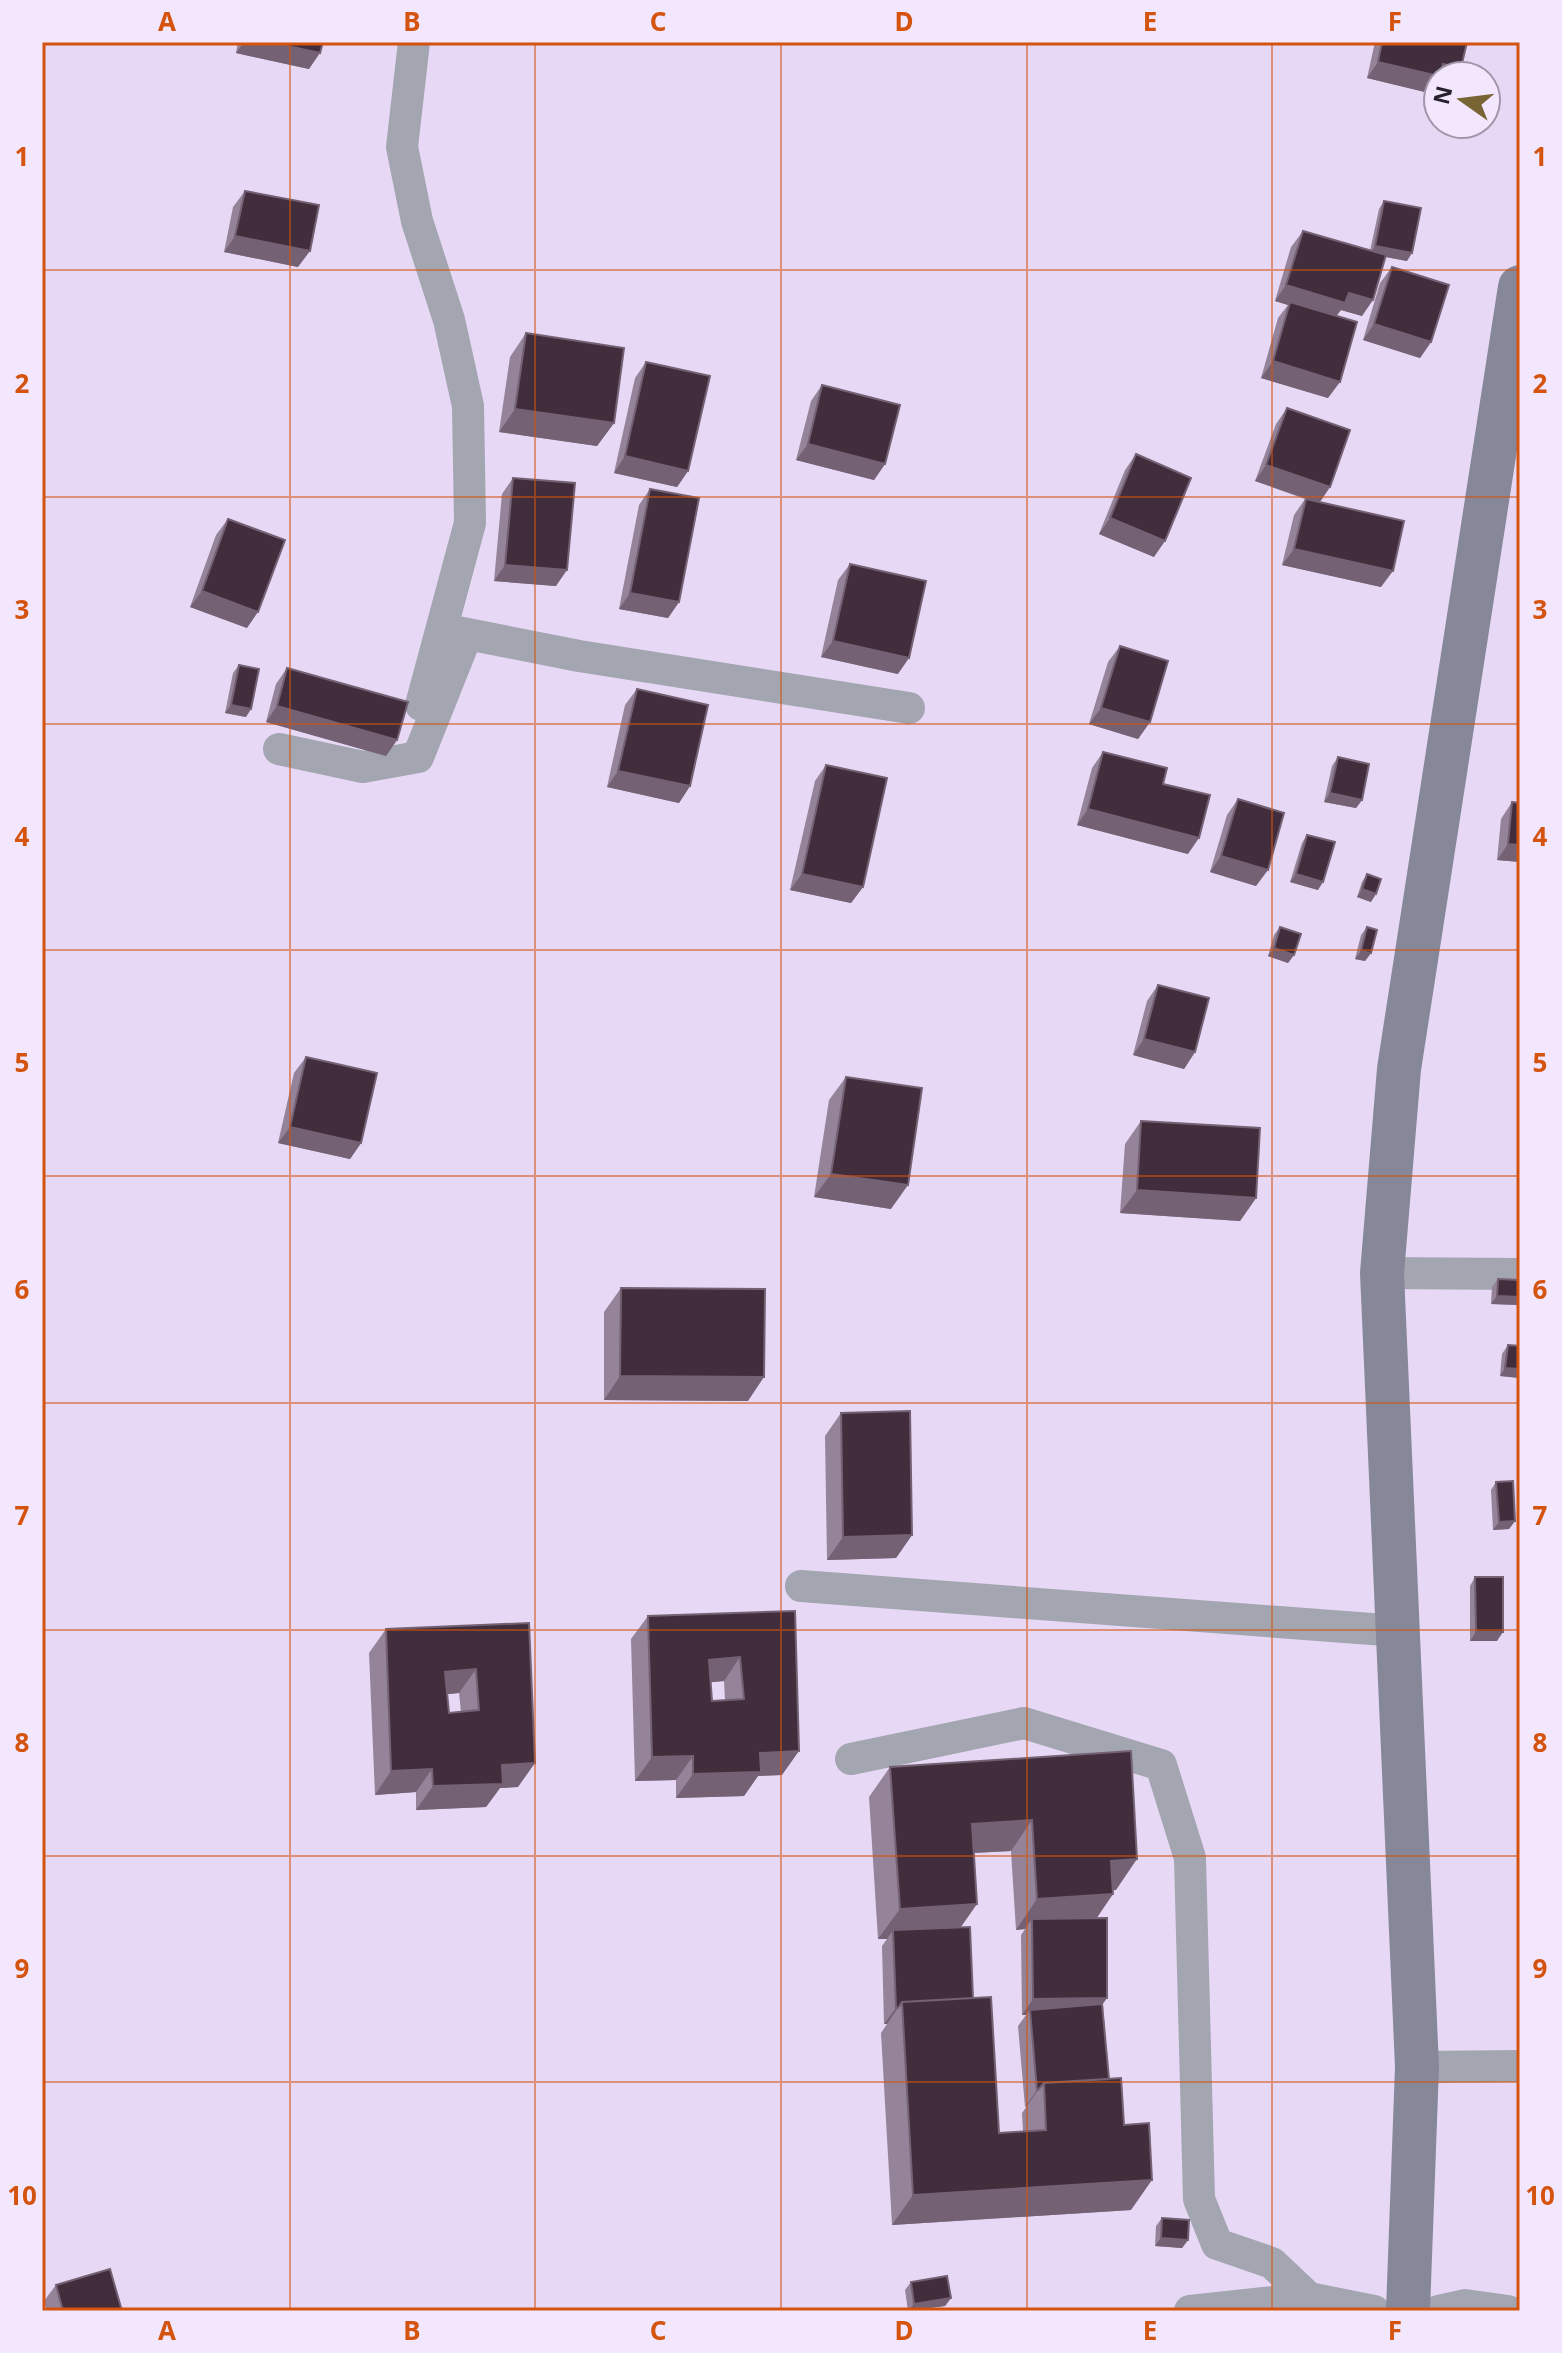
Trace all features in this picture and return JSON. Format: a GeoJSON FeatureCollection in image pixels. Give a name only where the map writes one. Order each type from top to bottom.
{"type":"FeatureCollection","features":[{"type":"Feature","properties":{"kind":"main road"},"geometry":{"type":"LineString","coordinates":[[1408,2311],[1417,2067],[1382,1273],[1399,1069],[1520,287]]}},
{"type":"Feature","properties":{"kind":"street"},"geometry":{"type":"LineString","coordinates":[[279,749],[363,767],[418,757],[454,632],[470,523],[468,406],[449,320],[417,221],[402,147],[414,42]]}},
{"type":"Feature","properties":{"kind":"street"},"geometry":{"type":"LineString","coordinates":[[421,705],[454,632]]}},
{"type":"Feature","properties":{"kind":"street"},"geometry":{"type":"LineString","coordinates":[[454,632],[579,656],[909,708]]}},
{"type":"Feature","properties":{"kind":"street"},"geometry":{"type":"LineString","coordinates":[[1382,1273],[1520,1274]]}},
{"type":"Feature","properties":{"kind":"street"},"geometry":{"type":"LineString","coordinates":[[801,1586],[1398,1631]]}},
{"type":"Feature","properties":{"kind":"street"},"geometry":{"type":"LineString","coordinates":[[851,1759],[1024,1723],[1161,1765],[1190,1858],[1199,2199],[1217,2244],[1272,2263],[1309,2298]]}},
{"type":"Feature","properties":{"kind":"street"},"geometry":{"type":"LineString","coordinates":[[1417,2067],[1520,2066]]}},
{"type":"Feature","properties":{"kind":"street"},"geometry":{"type":"LineString","coordinates":[[1190,2311],[1309,2298],[1374,2311]]}},
{"type":"Feature","properties":{"kind":"street"},"geometry":{"type":"LineString","coordinates":[[1438,2311],[1465,2305],[1508,2311]]}},
{"type":"Feature","properties":{"kind":"building"},"geometry":{"type":"Polygon","coordinates":[[[269,42],[323,42],[320,53],[269,42]]]}},
{"type":"Feature","properties":{"kind":"building"},"geometry":{"type":"Polygon","coordinates":[[[1382,42],[1467,42],[1463,60],[1422,60],[1422,72],[1378,62],[1382,42]]]}},
{"type":"Feature","properties":{"kind":"building"},"geometry":{"type":"Polygon","coordinates":[[[245,191],[319,205],[310,251],[235,236],[245,191]]]}},
{"type":"Feature","properties":{"kind":"building"},"geometry":{"type":"Polygon","coordinates":[[[1384,201],[1421,208],[1412,253],[1375,246],[1384,201]]]}},
{"type":"Feature","properties":{"kind":"building"},"geometry":{"type":"Polygon","coordinates":[[[1303,231],[1386,255],[1373,300],[1349,293],[1345,303],[1286,285],[1303,231]]]}},
{"type":"Feature","properties":{"kind":"building"},"geometry":{"type":"Polygon","coordinates":[[[1392,267],[1449,285],[1431,342],[1374,324],[1392,267]]]}},
{"type":"Feature","properties":{"kind":"building"},"geometry":{"type":"Polygon","coordinates":[[[1290,302],[1357,322],[1340,382],[1273,361],[1290,302]]]}},
{"type":"Feature","properties":{"kind":"building"},"geometry":{"type":"Polygon","coordinates":[[[526,333],[624,348],[614,423],[515,409],[526,333]]]}},
{"type":"Feature","properties":{"kind":"building"},"geometry":{"type":"Polygon","coordinates":[[[646,362],[710,376],[688,471],[625,456],[646,362]]]}},
{"type":"Feature","properties":{"kind":"building"},"geometry":{"type":"Polygon","coordinates":[[[822,385],[900,405],[885,464],[808,444],[822,385]]]}},
{"type":"Feature","properties":{"kind":"building"},"geometry":{"type":"Polygon","coordinates":[[[1287,408],[1350,430],[1330,487],[1266,465],[1287,408]]]}},
{"type":"Feature","properties":{"kind":"building"},"geometry":{"type":"Polygon","coordinates":[[[1136,454],[1191,478],[1165,541],[1110,518],[1136,454]]]}},
{"type":"Feature","properties":{"kind":"building"},"geometry":{"type":"Polygon","coordinates":[[[513,478],[575,483],[567,570],[505,565],[513,478]]]}},
{"type":"Feature","properties":{"kind":"building"},"geometry":{"type":"Polygon","coordinates":[[[650,489],[699,498],[679,602],[630,593],[650,489]]]}},
{"type":"Feature","properties":{"kind":"building"},"geometry":{"type":"Polygon","coordinates":[[[1306,499],[1404,521],[1393,571],[1294,549],[1306,499]]]}},
{"type":"Feature","properties":{"kind":"building"},"geometry":{"type":"Polygon","coordinates":[[[228,519],[285,540],[258,612],[202,591],[228,519]]]}},
{"type":"Feature","properties":{"kind":"building"},"geometry":{"type":"Polygon","coordinates":[[[850,564],[926,581],[909,658],[833,641],[850,564]]]}},
{"type":"Feature","properties":{"kind":"building"},"geometry":{"type":"Polygon","coordinates":[[[1120,646],[1168,661],[1150,722],[1101,708],[1120,646]]]}},
{"type":"Feature","properties":{"kind":"building"},"geometry":{"type":"Polygon","coordinates":[[[239,665],[259,669],[251,709],[231,705],[239,665]]]}},
{"type":"Feature","properties":{"kind":"building"},"geometry":{"type":"Polygon","coordinates":[[[287,668],[408,702],[397,740],[277,706],[287,668]]]}},
{"type":"Feature","properties":{"kind":"building"},"geometry":{"type":"Polygon","coordinates":[[[637,689],[708,705],[690,786],[618,771],[637,689]]]}},
{"type":"Feature","properties":{"kind":"building"},"geometry":{"type":"Polygon","coordinates":[[[1103,752],[1167,768],[1163,784],[1210,795],[1199,838],[1088,809],[1103,752]]]}},
{"type":"Feature","properties":{"kind":"building"},"geometry":{"type":"Polygon","coordinates":[[[1338,757],[1369,764],[1362,800],[1330,793],[1338,757]]]}},
{"type":"Feature","properties":{"kind":"building"},"geometry":{"type":"Polygon","coordinates":[[[826,765],[887,778],[863,887],[802,874],[826,765]]]}},
{"type":"Feature","properties":{"kind":"building"},"geometry":{"type":"Polygon","coordinates":[[[1238,799],[1284,813],[1268,870],[1221,856],[1238,799]]]}},
{"type":"Feature","properties":{"kind":"building"},"geometry":{"type":"Polygon","coordinates":[[[1512,802],[1520,803],[1520,845],[1508,844],[1512,802]]]}},
{"type":"Feature","properties":{"kind":"building"},"geometry":{"type":"Polygon","coordinates":[[[1307,835],[1335,842],[1323,882],[1296,874],[1307,835]]]}},
{"type":"Feature","properties":{"kind":"building"},"geometry":{"type":"Polygon","coordinates":[[[1367,874],[1381,879],[1376,894],[1362,889],[1367,874]]]}},
{"type":"Feature","properties":{"kind":"building"},"geometry":{"type":"Polygon","coordinates":[[[1280,927],[1301,934],[1294,955],[1274,948],[1280,927]]]}},
{"type":"Feature","properties":{"kind":"building"},"geometry":{"type":"Polygon","coordinates":[[[1367,927],[1377,930],[1371,953],[1361,951],[1367,927]]]}},
{"type":"Feature","properties":{"kind":"building"},"geometry":{"type":"Polygon","coordinates":[[[1158,985],[1209,998],[1195,1052],[1144,1039],[1158,985]]]}},
{"type":"Feature","properties":{"kind":"building"},"geometry":{"type":"Polygon","coordinates":[[[306,1057],[377,1073],[361,1143],[290,1127],[306,1057]]]}},
{"type":"Feature","properties":{"kind":"building"},"geometry":{"type":"Polygon","coordinates":[[[846,1077],[922,1088],[908,1185],[831,1174],[846,1077]]]}},
{"type":"Feature","properties":{"kind":"building"},"geometry":{"type":"Polygon","coordinates":[[[1141,1121],[1260,1128],[1256,1198],[1137,1190],[1141,1121]]]}},
{"type":"Feature","properties":{"kind":"building"},"geometry":{"type":"Polygon","coordinates":[[[1498,1279],[1520,1280],[1520,1297],[1497,1296],[1498,1279]]]}},
{"type":"Feature","properties":{"kind":"building"},"geometry":{"type":"Polygon","coordinates":[[[621,1288],[765,1289],[764,1377],[620,1376],[621,1288]]]}},
{"type":"Feature","properties":{"kind":"building"},"geometry":{"type":"Polygon","coordinates":[[[1508,1345],[1520,1346],[1520,1369],[1505,1368],[1508,1345]]]}},
{"type":"Feature","properties":{"kind":"building"},"geometry":{"type":"Polygon","coordinates":[[[910,1411],[912,1535],[843,1537],[841,1413],[910,1411]]]}},
{"type":"Feature","properties":{"kind":"building"},"geometry":{"type":"Polygon","coordinates":[[[1513,1481],[1515,1521],[1499,1522],[1496,1482],[1513,1481]]]}},
{"type":"Feature","properties":{"kind":"building"},"geometry":{"type":"Polygon","coordinates":[[[1475,1577],[1503,1577],[1503,1632],[1476,1632],[1475,1577]]]}},
{"type":"Feature","properties":{"kind":"building"},"geometry":{"type":"Polygon","coordinates":[[[795,1611],[799,1751],[760,1753],[761,1772],[693,1774],[693,1756],[652,1757],[648,1616],[795,1611]],[[740,1657],[709,1660],[712,1701],[744,1699],[740,1657]]]}},
{"type":"Feature","properties":{"kind":"building"},"geometry":{"type":"Polygon","coordinates":[[[529,1623],[535,1763],[502,1765],[503,1784],[433,1786],[432,1769],[391,1771],[386,1629],[529,1623]],[[476,1669],[445,1672],[449,1713],[479,1710],[476,1669]]]}},
{"type":"Feature","properties":{"kind":"building"},"geometry":{"type":"Polygon","coordinates":[[[1131,1751],[1137,1859],[1111,1861],[1113,1894],[1037,1899],[1032,1820],[972,1824],[977,1904],[900,1909],[890,1767],[1131,1751]]]}},
{"type":"Feature","properties":{"kind":"building"},"geometry":{"type":"Polygon","coordinates":[[[1107,1918],[1107,1998],[1033,1999],[1032,1919],[1107,1918]]]}},
{"type":"Feature","properties":{"kind":"building"},"geometry":{"type":"Polygon","coordinates":[[[970,1927],[973,1998],[902,2002],[896,2008],[893,1930],[970,1927]]]}},
{"type":"Feature","properties":{"kind":"building"},"geometry":{"type":"Polygon","coordinates":[[[991,1997],[999,2133],[1046,2130],[1044,2083],[1121,2078],[1124,2125],[1149,2123],[1152,2180],[913,2195],[902,2002],[991,1997]]]}},
{"type":"Feature","properties":{"kind":"building"},"geometry":{"type":"Polygon","coordinates":[[[1102,2004],[1109,2079],[1044,2083],[1037,2090],[1030,2010],[1102,2004]]]}},
{"type":"Feature","properties":{"kind":"building"},"geometry":{"type":"Polygon","coordinates":[[[1162,2218],[1189,2220],[1188,2240],[1161,2238],[1162,2218]]]}},
{"type":"Feature","properties":{"kind":"building"},"geometry":{"type":"Polygon","coordinates":[[[110,2269],[122,2311],[63,2311],[56,2285],[110,2269]]]}},
{"type":"Feature","properties":{"kind":"building"},"geometry":{"type":"Polygon","coordinates":[[[947,2276],[951,2298],[914,2304],[911,2282],[947,2276]]]}}]}
